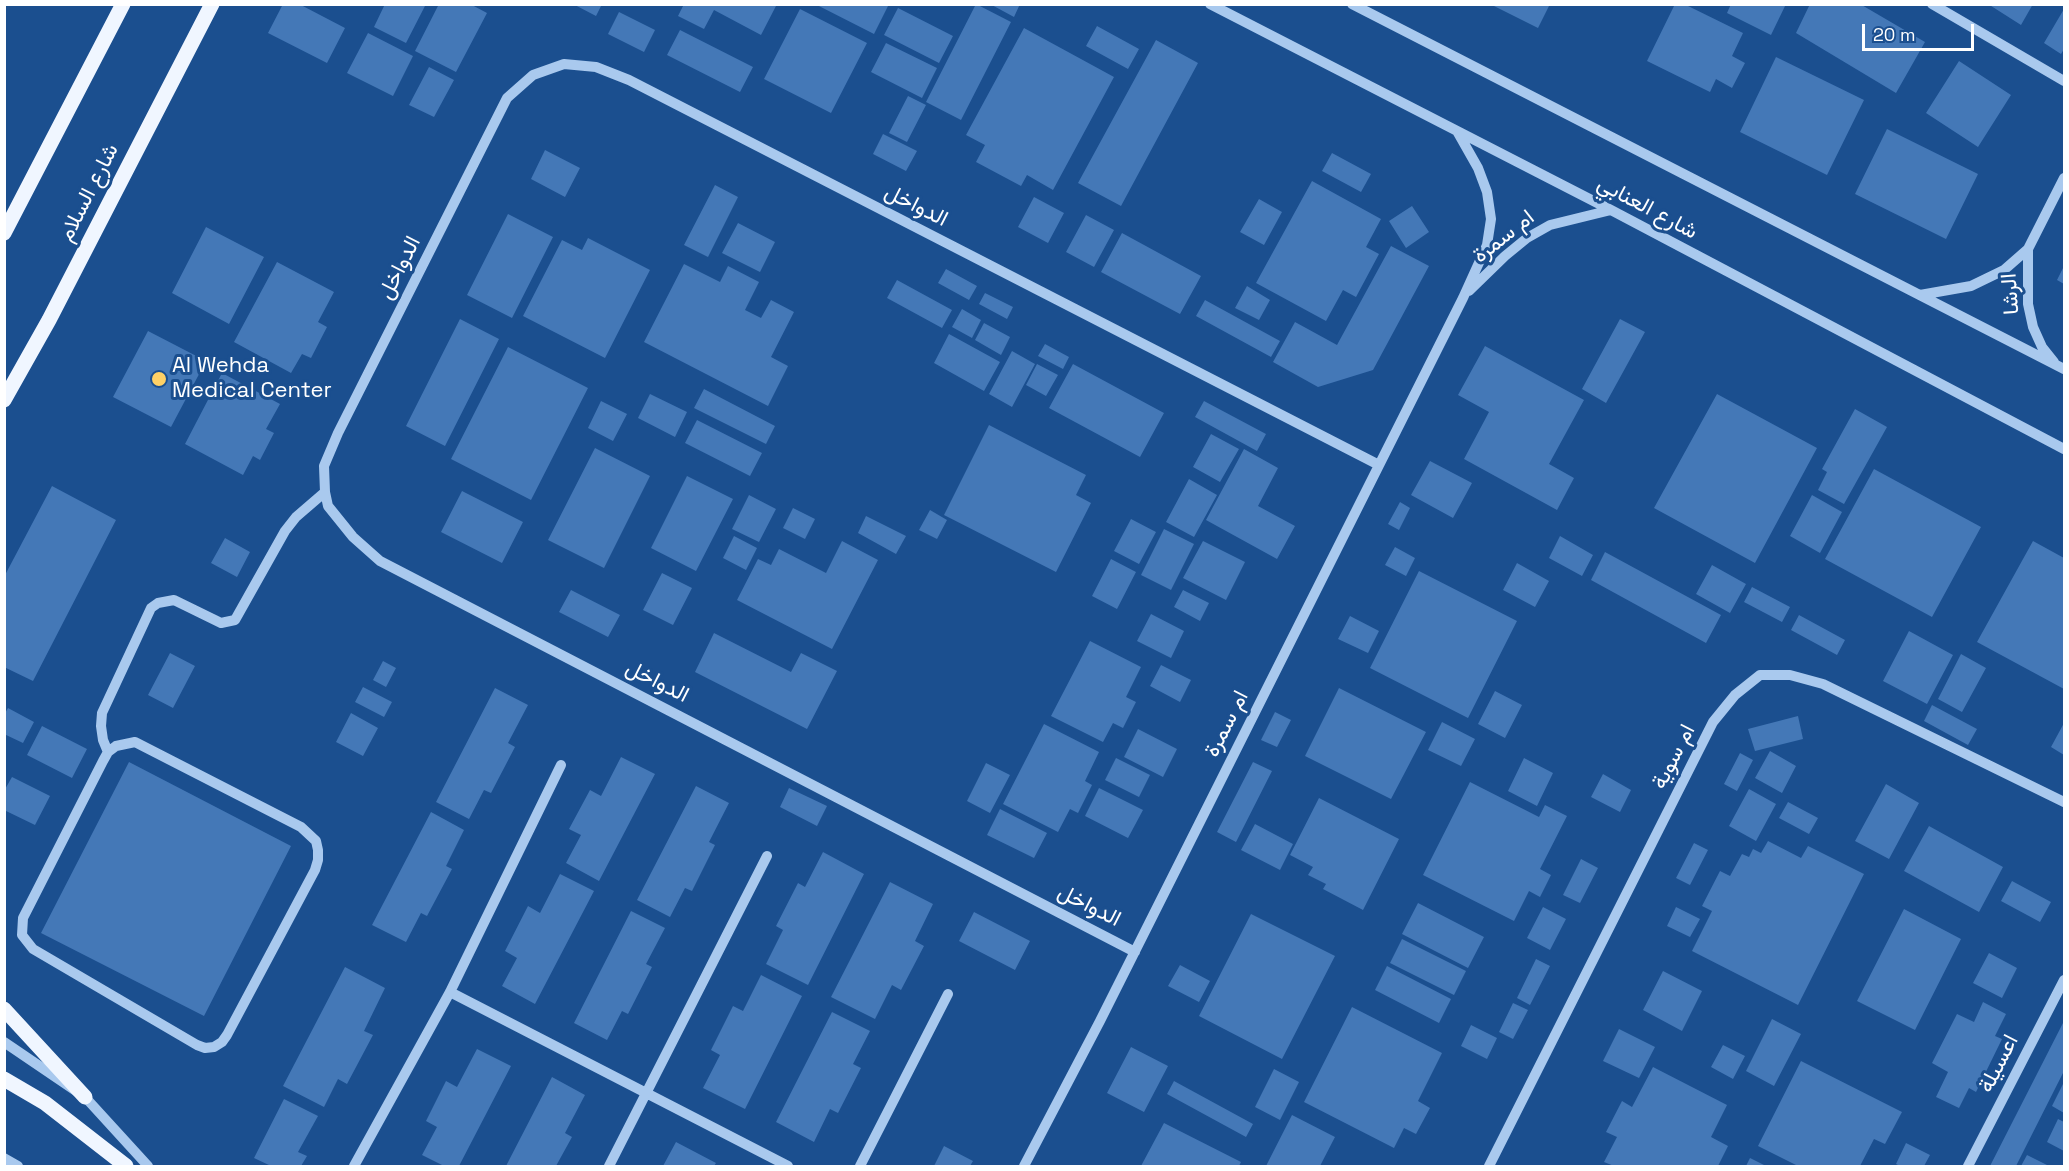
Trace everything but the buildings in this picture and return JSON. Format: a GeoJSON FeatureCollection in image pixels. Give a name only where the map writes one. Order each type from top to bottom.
{"type":"FeatureCollection","features":[{"type":"Feature","properties":{"kind":"main road"},"geometry":{"type":"LineString","coordinates":[[4,233],[123,4]]}},
{"type":"Feature","properties":{"kind":"main road","name":"شارع السلام"},"geometry":{"type":"LineString","coordinates":[[4,400],[49,320],[212,4]]}},
{"type":"Feature","properties":{"kind":"main road"},"geometry":{"type":"LineString","coordinates":[[4,1009],[84,1097]]}},
{"type":"Feature","properties":{"kind":"main road"},"geometry":{"type":"LineString","coordinates":[[4,1079],[45,1103],[126,1167]]}},
{"type":"Feature","properties":{"kind":"street","name":"شارع العنابي"},"geometry":{"type":"LineString","coordinates":[[1210,4],[1611,210],[2064,449]]}},
{"type":"Feature","properties":{"kind":"street","name":"شارع العنابي"},"geometry":{"type":"LineString","coordinates":[[1352,4],[2060,367]]}},
{"type":"Feature","properties":{"kind":"street"},"geometry":{"type":"LineString","coordinates":[[1932,4],[2064,81]]}},
{"type":"Feature","properties":{"kind":"street","name":"الدواخل"},"geometry":{"type":"LineString","coordinates":[[1135,952],[380,561],[353,537],[328,506],[324,466],[338,433],[507,98],[534,75],[564,64],[596,67],[629,80],[1379,465]]}},
{"type":"Feature","properties":{"kind":"street","name":"ام سمرة"},"geometry":{"type":"LineString","coordinates":[[1024,1167],[1135,952],[1463,298],[1487,245],[1491,219],[1486,192],[1478,168],[1457,132]]}},
{"type":"Feature","properties":{"kind":"street","name":"الرشا"},"geometry":{"type":"LineString","coordinates":[[1919,295],[1963,288],[1988,279],[2004,270],[2028,249],[2064,178]]}},
{"type":"Feature","properties":{"kind":"street","name":"ام سمرة"},"geometry":{"type":"LineString","coordinates":[[1463,298],[1505,256],[1527,238],[1550,225],[1611,210]]}},
{"type":"Feature","properties":{"kind":"street","name":"الرشا"},"geometry":{"type":"LineString","coordinates":[[2028,249],[2028,304],[2033,327],[2042,347],[2060,367]]}},
{"type":"Feature","properties":{"kind":"street"},"geometry":{"type":"LineString","coordinates":[[108,752],[102,740],[100,726],[102,713],[152,608],[158,603],[174,600],[220,623],[235,621],[285,531],[296,517],[325,492]]}},
{"type":"Feature","properties":{"kind":"street","name":"ام سوية"},"geometry":{"type":"LineString","coordinates":[[1489,1167],[1713,722],[1735,695],[1760,675],[1790,675],[1823,684],[2064,802]]}},
{"type":"Feature","properties":{"kind":"street"},"geometry":{"type":"LineString","coordinates":[[135,742],[302,826],[316,841],[318,860],[315,870],[227,1035],[214,1047],[205,1048],[197,1045],[33,949],[22,935],[23,918],[108,752],[116,746],[135,742]]}},
{"type":"Feature","properties":{"kind":"street"},"geometry":{"type":"LineString","coordinates":[[354,1167],[450,992],[561,765]]}},
{"type":"Feature","properties":{"kind":"street"},"geometry":{"type":"LineString","coordinates":[[609,1167],[767,856]]}},
{"type":"Feature","properties":{"kind":"street","name":"اعسيلة"},"geometry":{"type":"LineString","coordinates":[[1968,1167],[2064,980]]}},
{"type":"Feature","properties":{"kind":"street"},"geometry":{"type":"LineString","coordinates":[[450,992],[788,1167]]}},
{"type":"Feature","properties":{"kind":"street"},"geometry":{"type":"LineString","coordinates":[[860,1167],[948,994]]}},
{"type":"Feature","properties":{"kind":"street"},"geometry":{"type":"LineString","coordinates":[[4,1042],[84,1097],[148,1167]]}},
{"type":"Feature","properties":{"kind":"street"},"geometry":{"type":"LineString","coordinates":[[4,1158],[18,1167]]}},
{"type":"Feature","properties":{"kind":"place","name":"Al Wehda Medical Center"},"geometry":{"type":"Point","coordinates":[159,379]}}]}
